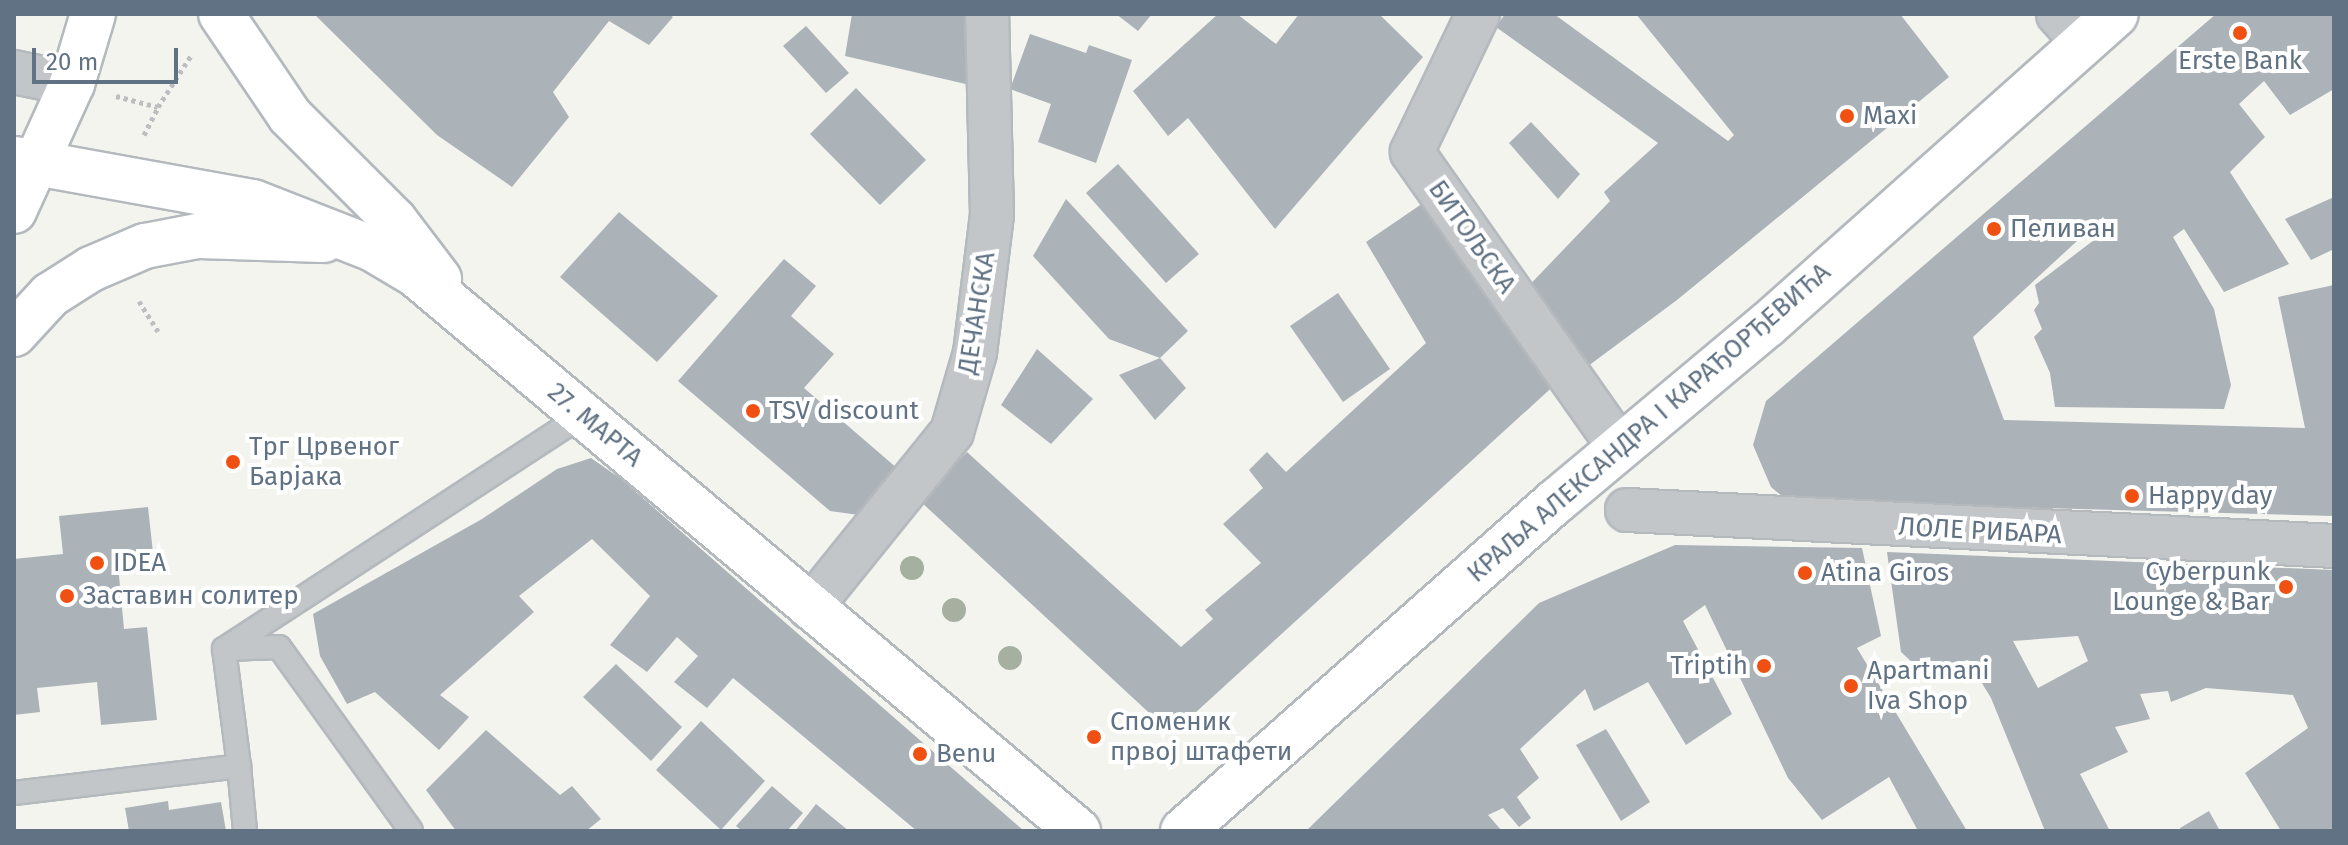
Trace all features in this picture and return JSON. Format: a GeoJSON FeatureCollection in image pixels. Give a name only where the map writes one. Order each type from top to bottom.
{"type":"FeatureCollection","features":[{"type":"Feature","properties":{"kind":"street"},"geometry":{"type":"LineString","coordinates":[[14,211],[26,160],[72,84],[93,14]]}},
{"type":"Feature","properties":{"kind":"street","name":"ДЕЧАНСКА"},"geometry":{"type":"LineString","coordinates":[[810,608],[952,432],[960,406],[975,353],[992,215],[987,14]]}},
{"type":"Feature","properties":{"kind":"street","name":"БИТОЉСКА"},"geometry":{"type":"LineString","coordinates":[[1478,14],[1412,152],[1620,448]]}},
{"type":"Feature","properties":{"kind":"street","name":"КРАЉА АЛЕКСАНДРА I КАРАЂОРЂЕВИЋА"},"geometry":{"type":"LineString","coordinates":[[1183,831],[1620,448],[1767,325],[2086,24]]}},
{"type":"Feature","properties":{"kind":"street"},"geometry":{"type":"LineString","coordinates":[[211,27],[290,116],[395,221],[469,319]]}},
{"type":"Feature","properties":{"kind":"street"},"geometry":{"type":"LineString","coordinates":[[14,72],[72,84]]}},
{"type":"Feature","properties":{"kind":"street","name":"27. МАРТА"},"geometry":{"type":"LineString","coordinates":[[26,160],[253,202],[373,249],[415,274],[1078,831]]}},
{"type":"Feature","properties":{"kind":"street"},"geometry":{"type":"LineString","coordinates":[[14,334],[50,295],[91,269],[172,239],[304,237],[373,249]]}},
{"type":"Feature","properties":{"kind":"street","name":"ЛОЛЕ РИБАРА"},"geometry":{"type":"LineString","coordinates":[[1627,510],[2131,540],[2334,546]]}},
{"type":"Feature","properties":{"kind":"lane"},"geometry":{"type":"LineString","coordinates":[[224,649],[583,415]]}},
{"type":"Feature","properties":{"kind":"lane"},"geometry":{"type":"LineString","coordinates":[[224,649],[279,647],[411,831]]}},
{"type":"Feature","properties":{"kind":"lane"},"geometry":{"type":"LineString","coordinates":[[224,649],[245,831]]}},
{"type":"Feature","properties":{"kind":"lane"},"geometry":{"type":"LineString","coordinates":[[14,793],[239,766]]}},
{"type":"Feature","properties":{"kind":"path"},"geometry":{"type":"LineString","coordinates":[[72,84],[158,107],[211,27]]}},
{"type":"Feature","properties":{"kind":"building"},"geometry":{"type":"Polygon","coordinates":[[[314,14],[669,14],[673,17],[649,45],[609,21],[553,92],[569,117],[512,187],[437,135],[314,14]]]}},
{"type":"Feature","properties":{"kind":"building"},"geometry":{"type":"Polygon","coordinates":[[[852,14],[965,14],[970,85],[845,56],[852,14]]]}},
{"type":"Feature","properties":{"kind":"building"},"geometry":{"type":"Polygon","coordinates":[[[1116,14],[1152,14],[1138,31],[1116,14]]]}},
{"type":"Feature","properties":{"kind":"building"},"geometry":{"type":"Polygon","coordinates":[[[1218,14],[1237,14],[1276,44],[1299,14],[1379,14],[1423,57],[1275,229],[1188,118],[1168,136],[1133,91],[1218,14]]]}},
{"type":"Feature","properties":{"kind":"building"},"geometry":{"type":"Polygon","coordinates":[[[1505,14],[1554,14],[1728,141],[1734,135],[1636,14],[1900,14],[1949,77],[1677,300],[1576,375],[1519,296],[1610,201],[1604,192],[1658,143],[1496,27],[1505,14]]]}},
{"type":"Feature","properties":{"kind":"building"},"geometry":{"type":"Polygon","coordinates":[[[2216,14],[2334,14],[2334,89],[2290,115],[2264,81],[2239,104],[2265,137],[2230,172],[2289,264],[2224,292],[2184,229],[2173,237],[2214,309],[2231,385],[2224,409],[2055,407],[2050,373],[2034,337],[2042,329],[2034,310],[2039,303],[2035,285],[2111,227],[2103,217],[1973,337],[2004,420],[2305,428],[2278,297],[2334,285],[2334,516],[1788,501],[1771,487],[1753,445],[1766,401],[2216,14]]]}},
{"type":"Feature","properties":{"kind":"building"},"geometry":{"type":"Polygon","coordinates":[[[806,26],[849,73],[826,93],[783,46],[806,26]]]}},
{"type":"Feature","properties":{"kind":"building"},"geometry":{"type":"Polygon","coordinates":[[[1030,34],[1086,53],[1089,45],[1132,60],[1096,163],[1038,142],[1051,104],[1010,89],[1030,34]]]}},
{"type":"Feature","properties":{"kind":"building"},"geometry":{"type":"Polygon","coordinates":[[[856,88],[926,160],[880,205],[810,134],[856,88]]]}},
{"type":"Feature","properties":{"kind":"building"},"geometry":{"type":"Polygon","coordinates":[[[1531,122],[1580,174],[1558,199],[1509,143],[1531,122]]]}},
{"type":"Feature","properties":{"kind":"building"},"geometry":{"type":"Polygon","coordinates":[[[1118,164],[1199,254],[1166,283],[1086,193],[1118,164]]]}},
{"type":"Feature","properties":{"kind":"building"},"geometry":{"type":"Polygon","coordinates":[[[2334,197],[2334,249],[2311,260],[2285,219],[2334,197]]]}},
{"type":"Feature","properties":{"kind":"building"},"geometry":{"type":"Polygon","coordinates":[[[1066,199],[1188,331],[1160,358],[1109,339],[1033,256],[1066,199]]]}},
{"type":"Feature","properties":{"kind":"building"},"geometry":{"type":"Polygon","coordinates":[[[1429,199],[1559,381],[1172,734],[920,501],[967,452],[1181,647],[1213,619],[1205,610],[1261,563],[1223,524],[1263,488],[1249,470],[1267,452],[1286,472],[1426,343],[1366,242],[1429,199]]]}},
{"type":"Feature","properties":{"kind":"building"},"geometry":{"type":"Polygon","coordinates":[[[619,212],[718,296],[657,362],[560,277],[619,212]]]}},
{"type":"Feature","properties":{"kind":"building"},"geometry":{"type":"Polygon","coordinates":[[[784,259],[816,286],[791,316],[834,354],[804,388],[898,469],[859,515],[830,511],[678,381],[784,259]]]}},
{"type":"Feature","properties":{"kind":"building"},"geometry":{"type":"Polygon","coordinates":[[[1338,293],[1390,369],[1343,402],[1290,326],[1338,293]]]}},
{"type":"Feature","properties":{"kind":"building"},"geometry":{"type":"Polygon","coordinates":[[[1037,349],[1093,399],[1051,444],[1001,405],[1037,349]]]}},
{"type":"Feature","properties":{"kind":"building"},"geometry":{"type":"Polygon","coordinates":[[[1160,358],[1186,388],[1155,420],[1119,375],[1160,358]]]}},
{"type":"Feature","properties":{"kind":"building"},"geometry":{"type":"Polygon","coordinates":[[[591,458],[621,479],[1024,831],[917,831],[733,678],[707,708],[674,682],[698,656],[677,637],[647,672],[610,645],[650,596],[592,539],[519,596],[534,612],[440,695],[469,717],[439,750],[375,692],[347,704],[320,656],[313,614],[482,519],[557,469],[591,458]]]}},
{"type":"Feature","properties":{"kind":"building","name":"Заставин солитер"},"geometry":{"type":"Polygon","coordinates":[[[148,507],[154,562],[118,565],[124,629],[147,627],[157,720],[101,725],[97,682],[37,688],[40,712],[14,715],[14,559],[63,554],[59,516],[148,507]]]}},
{"type":"Feature","properties":{"kind":"building"},"geometry":{"type":"Polygon","coordinates":[[[1675,545],[1862,548],[1881,636],[1857,648],[1967,831],[1918,831],[1889,777],[1822,820],[1788,778],[1705,605],[1683,621],[1732,714],[1686,745],[1648,682],[1594,711],[1585,689],[1520,749],[1539,778],[1517,797],[1531,818],[1519,827],[1503,808],[1488,815],[1502,831],[1306,831],[1539,603],[1675,545]]]}},
{"type":"Feature","properties":{"kind":"building"},"geometry":{"type":"Polygon","coordinates":[[[1887,552],[2334,570],[2334,831],[2281,831],[2245,773],[2308,728],[2293,695],[2206,688],[2171,702],[2168,691],[2140,694],[2150,719],[2115,727],[2128,752],[2080,774],[2110,831],[2045,831],[1991,698],[1968,660],[1932,668],[1914,664],[1901,652],[1887,552]],[[2078,636],[2013,641],[2038,688],[2088,661],[2078,636]]]}},
{"type":"Feature","properties":{"kind":"building"},"geometry":{"type":"Polygon","coordinates":[[[616,664],[682,727],[651,761],[583,697],[616,664]]]}},
{"type":"Feature","properties":{"kind":"building"},"geometry":{"type":"Polygon","coordinates":[[[701,721],[765,781],[721,830],[656,770],[701,721]]]}},
{"type":"Feature","properties":{"kind":"building"},"geometry":{"type":"Polygon","coordinates":[[[1606,729],[1650,802],[1621,821],[1576,745],[1606,729]]]}},
{"type":"Feature","properties":{"kind":"building"},"geometry":{"type":"Polygon","coordinates":[[[486,730],[560,795],[572,786],[601,819],[586,831],[456,831],[426,790],[486,730]]]}},
{"type":"Feature","properties":{"kind":"building"},"geometry":{"type":"Polygon","coordinates":[[[772,786],[803,813],[787,831],[742,831],[736,826],[772,786]]]}},
{"type":"Feature","properties":{"kind":"building"},"geometry":{"type":"Polygon","coordinates":[[[168,801],[169,810],[221,802],[226,831],[129,831],[125,808],[168,801]]]}},
{"type":"Feature","properties":{"kind":"building"},"geometry":{"type":"Polygon","coordinates":[[[816,804],[849,831],[795,831],[816,804]]]}},
{"type":"Feature","properties":{"kind":"building"},"geometry":{"type":"Polygon","coordinates":[[[2209,811],[2220,831],[2181,831],[2180,828],[2209,811]]]}},
{"type":"Feature","properties":{"kind":"place","name":"Erste Bank"},"geometry":{"type":"Point","coordinates":[2240,33]}},
{"type":"Feature","properties":{"kind":"place","name":"Maxi"},"geometry":{"type":"Point","coordinates":[1847,116]}},
{"type":"Feature","properties":{"kind":"place","name":"Пеливан"},"geometry":{"type":"Point","coordinates":[1994,229]}},
{"type":"Feature","properties":{"kind":"place","name":"TSV discount"},"geometry":{"type":"Point","coordinates":[753,411]}},
{"type":"Feature","properties":{"kind":"place","name":"Трг Црвеног Барјака"},"geometry":{"type":"Point","coordinates":[233,462]}},
{"type":"Feature","properties":{"kind":"place","name":"Happy day"},"geometry":{"type":"Point","coordinates":[2132,496]}},
{"type":"Feature","properties":{"kind":"place","name":"IDEA"},"geometry":{"type":"Point","coordinates":[97,563]}},
{"type":"Feature","properties":{"kind":"place","name":"Atina Giros"},"geometry":{"type":"Point","coordinates":[1805,573]}},
{"type":"Feature","properties":{"kind":"place","name":"Cyberpunk Lounge & Bar"},"geometry":{"type":"Point","coordinates":[2286,587]}},
{"type":"Feature","properties":{"kind":"place","name":"Заставин солитер"},"geometry":{"type":"Point","coordinates":[67,596]}},
{"type":"Feature","properties":{"kind":"place","name":"Triptih"},"geometry":{"type":"Point","coordinates":[1764,666]}},
{"type":"Feature","properties":{"kind":"place","name":"Apartmani Iva Shop"},"geometry":{"type":"Point","coordinates":[1851,686]}},
{"type":"Feature","properties":{"kind":"place","name":"Споменик првој штафети"},"geometry":{"type":"Point","coordinates":[1094,737]}},
{"type":"Feature","properties":{"kind":"place","name":"Benu"},"geometry":{"type":"Point","coordinates":[920,754]}}]}
